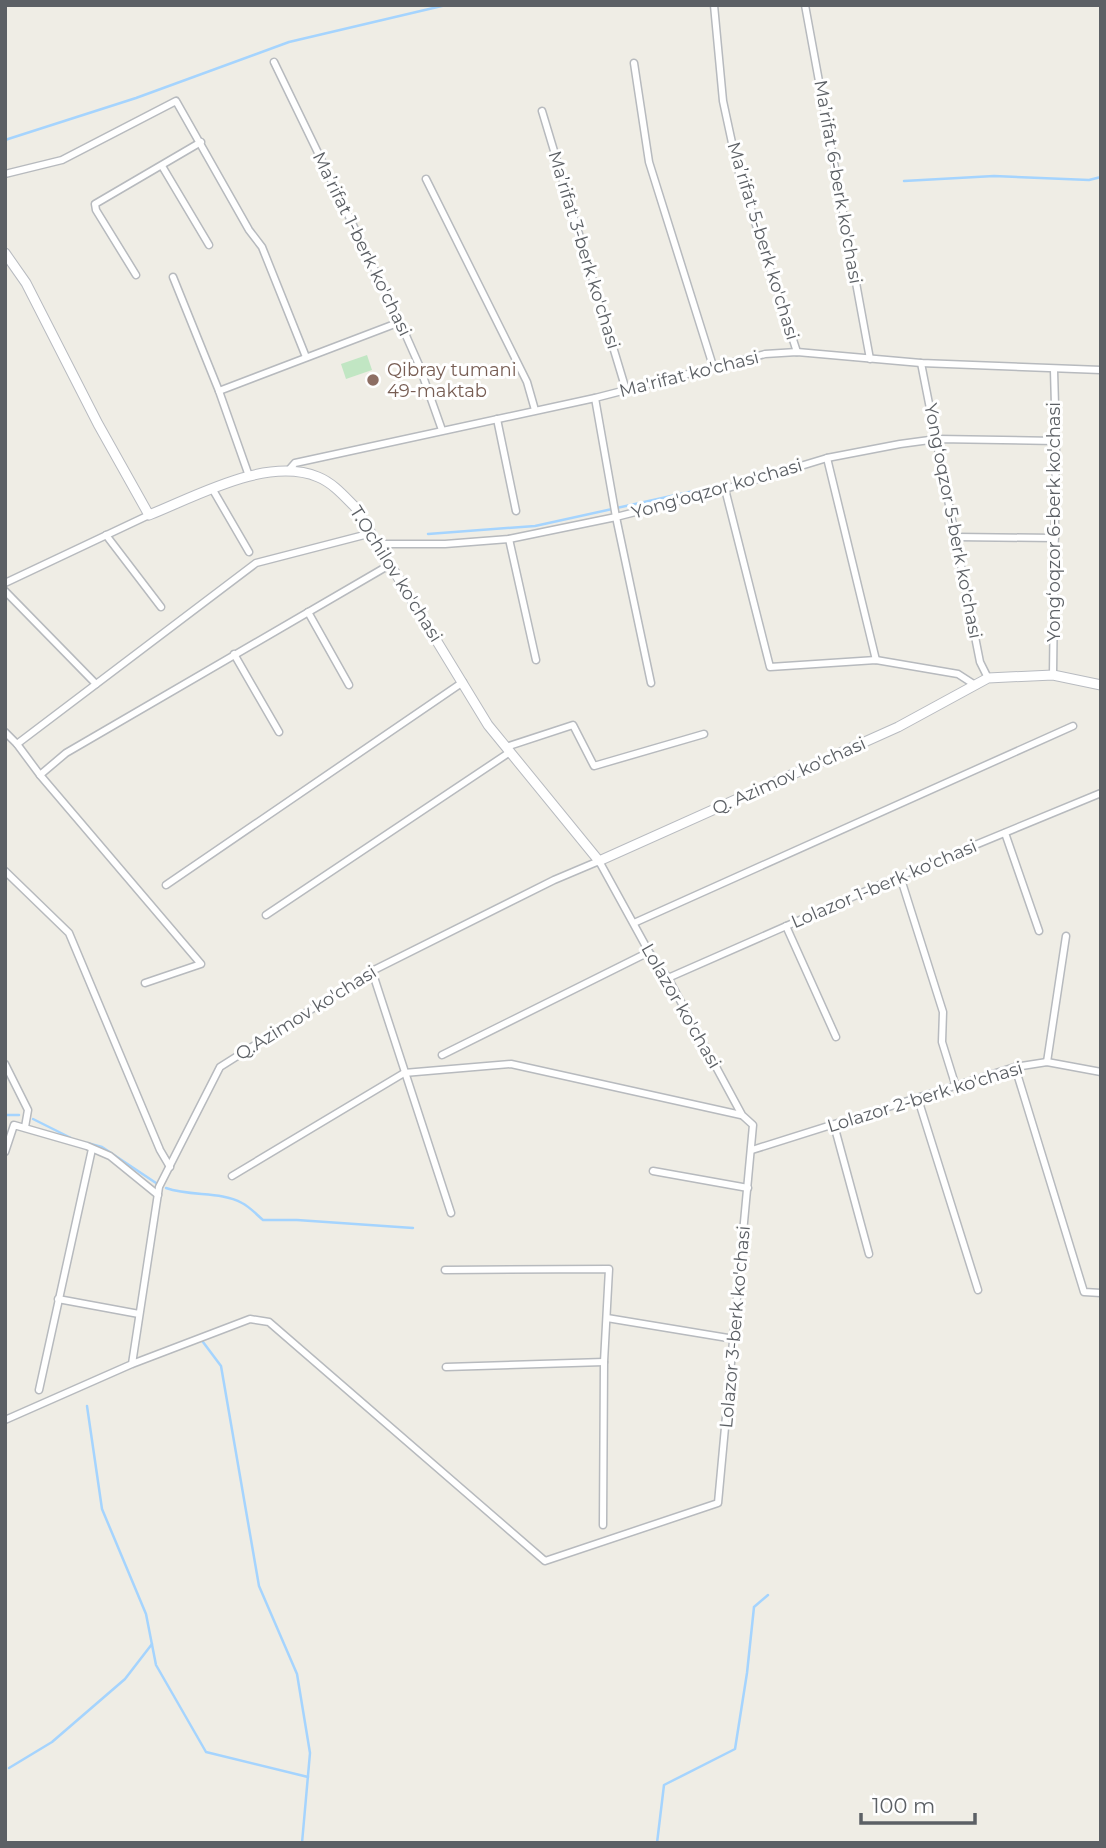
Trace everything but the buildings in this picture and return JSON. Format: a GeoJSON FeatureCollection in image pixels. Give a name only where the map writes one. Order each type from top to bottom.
{"type":"FeatureCollection","features":[{"type":"Feature","properties":{"kind":"main road"},"geometry":{"type":"LineString","coordinates":[[5,253],[33,295],[98,424],[149,516]]}},
{"type":"Feature","properties":{"kind":"main road","name":"T.Ochilov ko'chasi"},"geometry":{"type":"LineString","coordinates":[[149,516],[249,475],[270,471],[317,476],[334,486],[355,507],[372,533],[488,725],[599,861]]}},
{"type":"Feature","properties":{"kind":"main road"},"geometry":{"type":"LineString","coordinates":[[988,678],[1053,675],[1101,685]]}},
{"type":"Feature","properties":{"kind":"main road","name":"Q. Azimov ko'chasi"},"geometry":{"type":"LineString","coordinates":[[599,861],[898,727],[988,678]]}},
{"type":"Feature","properties":{"kind":"street","name":"Ma’rifat 5-berk ko'chasi"},"geometry":{"type":"LineString","coordinates":[[714,5],[723,101],[737,166],[797,352]]}},
{"type":"Feature","properties":{"kind":"street","name":"Ma’rifat 6-berk ko'chasi"},"geometry":{"type":"LineString","coordinates":[[805,5],[870,359]]}},
{"type":"Feature","properties":{"kind":"street","name":"Ma’rifat 1-berk ko'chasi"},"geometry":{"type":"LineString","coordinates":[[274,62],[400,322],[419,365],[442,430]]}},
{"type":"Feature","properties":{"kind":"street"},"geometry":{"type":"LineString","coordinates":[[634,63],[649,162],[713,366]]}},
{"type":"Feature","properties":{"kind":"street"},"geometry":{"type":"LineString","coordinates":[[5,174],[62,160],[176,101],[249,230],[262,247],[306,357]]}},
{"type":"Feature","properties":{"kind":"street","name":"Ma’rifat 3-berk ko'chasi"},"geometry":{"type":"LineString","coordinates":[[542,111],[626,390]]}},
{"type":"Feature","properties":{"kind":"street"},"geometry":{"type":"LineString","coordinates":[[136,275],[96,210],[95,204],[201,142]]}},
{"type":"Feature","properties":{"kind":"street"},"geometry":{"type":"LineString","coordinates":[[162,166],[209,245]]}},
{"type":"Feature","properties":{"kind":"street"},"geometry":{"type":"LineString","coordinates":[[426,180],[527,382],[535,410]]}},
{"type":"Feature","properties":{"kind":"street"},"geometry":{"type":"LineString","coordinates":[[173,277],[249,475]]}},
{"type":"Feature","properties":{"kind":"street"},"geometry":{"type":"LineString","coordinates":[[219,391],[400,322]]}},
{"type":"Feature","properties":{"kind":"street","name":"Ma'rifat ko'chasi"},"geometry":{"type":"LineString","coordinates":[[288,471],[295,463],[595,398],[765,355],[797,352],[921,363],[1101,370]]}},
{"type":"Feature","properties":{"kind":"street","name":"Yong‘oqzor 5-berk ko'chasi"},"geometry":{"type":"LineString","coordinates":[[921,363],[980,662],[988,678]]}},
{"type":"Feature","properties":{"kind":"street","name":"Yong‘oqzor 6-berk ko'chasi"},"geometry":{"type":"LineString","coordinates":[[1053,675],[1056,441],[1054,370]]}},
{"type":"Feature","properties":{"kind":"street"},"geometry":{"type":"LineString","coordinates":[[595,398],[616,517],[651,683]]}},
{"type":"Feature","properties":{"kind":"street"},"geometry":{"type":"LineString","coordinates":[[497,419],[516,511]]}},
{"type":"Feature","properties":{"kind":"street","name":"Yong'oqzor ko'chasi"},"geometry":{"type":"LineString","coordinates":[[379,544],[445,544],[509,538],[616,517],[725,489],[827,458],[900,444],[937,439],[1056,441]]}},
{"type":"Feature","properties":{"kind":"street"},"geometry":{"type":"LineString","coordinates":[[827,458],[876,660]]}},
{"type":"Feature","properties":{"kind":"street"},"geometry":{"type":"LineString","coordinates":[[725,489],[770,667],[876,660],[958,674],[975,685]]}},
{"type":"Feature","properties":{"kind":"street"},"geometry":{"type":"LineString","coordinates":[[213,490],[248,552]]}},
{"type":"Feature","properties":{"kind":"street"},"geometry":{"type":"LineString","coordinates":[[5,583],[149,516]]}},
{"type":"Feature","properties":{"kind":"street"},"geometry":{"type":"LineString","coordinates":[[17,744],[256,563],[372,533]]}},
{"type":"Feature","properties":{"kind":"street"},"geometry":{"type":"LineString","coordinates":[[106,535],[161,607]]}},
{"type":"Feature","properties":{"kind":"street"},"geometry":{"type":"LineString","coordinates":[[956,537],[1055,538]]}},
{"type":"Feature","properties":{"kind":"street"},"geometry":{"type":"LineString","coordinates":[[509,538],[536,660]]}},
{"type":"Feature","properties":{"kind":"street"},"geometry":{"type":"LineString","coordinates":[[40,775],[66,753],[391,564]]}},
{"type":"Feature","properties":{"kind":"street"},"geometry":{"type":"LineString","coordinates":[[5,591],[96,684]]}},
{"type":"Feature","properties":{"kind":"street"},"geometry":{"type":"LineString","coordinates":[[308,612],[349,685]]}},
{"type":"Feature","properties":{"kind":"street"},"geometry":{"type":"LineString","coordinates":[[234,654],[279,732]]}},
{"type":"Feature","properties":{"kind":"street"},"geometry":{"type":"LineString","coordinates":[[166,884],[463,682]]}},
{"type":"Feature","properties":{"kind":"street"},"geometry":{"type":"LineString","coordinates":[[266,915],[508,750],[573,725],[594,766],[704,734]]}},
{"type":"Feature","properties":{"kind":"street"},"geometry":{"type":"LineString","coordinates":[[635,923],[1073,726]]}},
{"type":"Feature","properties":{"kind":"street"},"geometry":{"type":"LineString","coordinates":[[5,732],[201,964],[145,983]]}},
{"type":"Feature","properties":{"kind":"street","name":"Lolazor 1-berk ko'chasi"},"geometry":{"type":"LineString","coordinates":[[668,978],[900,876],[1101,793]]}},
{"type":"Feature","properties":{"kind":"street"},"geometry":{"type":"LineString","coordinates":[[1005,833],[1039,931]]}},
{"type":"Feature","properties":{"kind":"street","name":"Lolazor ko'chasi"},"geometry":{"type":"LineString","coordinates":[[599,861],[649,952],[668,978],[741,1115],[753,1125],[752,1150]]}},
{"type":"Feature","properties":{"kind":"street","name":"Q.Azimov ko'chasi"},"geometry":{"type":"LineString","coordinates":[[132,1364],[159,1187],[220,1067],[372,971],[554,880],[599,861]]}},
{"type":"Feature","properties":{"kind":"street"},"geometry":{"type":"LineString","coordinates":[[5,871],[69,933],[160,1150],[170,1167]]}},
{"type":"Feature","properties":{"kind":"street"},"geometry":{"type":"LineString","coordinates":[[900,876],[943,1012],[942,1042],[956,1087]]}},
{"type":"Feature","properties":{"kind":"street"},"geometry":{"type":"LineString","coordinates":[[786,926],[836,1037]]}},
{"type":"Feature","properties":{"kind":"street"},"geometry":{"type":"LineString","coordinates":[[1047,1062],[1066,936]]}},
{"type":"Feature","properties":{"kind":"street"},"geometry":{"type":"LineString","coordinates":[[442,1055],[649,952]]}},
{"type":"Feature","properties":{"kind":"street"},"geometry":{"type":"LineString","coordinates":[[372,971],[451,1213]]}},
{"type":"Feature","properties":{"kind":"street","name":"Lolazor 2-berk ko'chasi"},"geometry":{"type":"LineString","coordinates":[[752,1150],[1015,1068],[1047,1062],[1101,1072]]}},
{"type":"Feature","properties":{"kind":"street"},"geometry":{"type":"LineString","coordinates":[[5,1064],[28,1110],[25,1127]]}},
{"type":"Feature","properties":{"kind":"street"},"geometry":{"type":"LineString","coordinates":[[232,1176],[404,1073],[511,1064],[741,1115]]}},
{"type":"Feature","properties":{"kind":"street"},"geometry":{"type":"LineString","coordinates":[[1015,1068],[1084,1292],[1101,1293]]}},
{"type":"Feature","properties":{"kind":"street"},"geometry":{"type":"LineString","coordinates":[[918,1099],[978,1290]]}},
{"type":"Feature","properties":{"kind":"street"},"geometry":{"type":"LineString","coordinates":[[5,1152],[14,1125],[25,1127],[110,1156],[158,1195]]}},
{"type":"Feature","properties":{"kind":"street"},"geometry":{"type":"LineString","coordinates":[[834,1125],[869,1254]]}},
{"type":"Feature","properties":{"kind":"street"},"geometry":{"type":"LineString","coordinates":[[39,1390],[92,1149]]}},
{"type":"Feature","properties":{"kind":"street","name":"Lolazor 3-berk ko'chasi"},"geometry":{"type":"LineString","coordinates":[[132,1364],[250,1319],[269,1322],[545,1562],[718,1503],[752,1150]]}},
{"type":"Feature","properties":{"kind":"street"},"geometry":{"type":"LineString","coordinates":[[653,1171],[748,1188]]}},
{"type":"Feature","properties":{"kind":"street"},"geometry":{"type":"LineString","coordinates":[[445,1270],[609,1269],[604,1362],[603,1525]]}},
{"type":"Feature","properties":{"kind":"street"},"geometry":{"type":"LineString","coordinates":[[58,1299],[139,1314]]}},
{"type":"Feature","properties":{"kind":"street"},"geometry":{"type":"LineString","coordinates":[[607,1318],[734,1339]]}},
{"type":"Feature","properties":{"kind":"street"},"geometry":{"type":"LineString","coordinates":[[446,1367],[604,1362]]}},
{"type":"Feature","properties":{"kind":"street"},"geometry":{"type":"LineString","coordinates":[[5,1420],[132,1364]]}},
{"type":"Feature","properties":{"kind":"green space"},"geometry":{"type":"Polygon","coordinates":[[[367,355],[372,370],[346,379],[341,364],[367,355]]]}},
{"type":"Feature","properties":{"kind":"waterway"},"geometry":{"type":"LineString","coordinates":[[5,140],[136,98],[289,42],[446,5]]}},
{"type":"Feature","properties":{"kind":"waterway"},"geometry":{"type":"LineString","coordinates":[[904,181],[994,176],[1089,180],[1101,177]]}},
{"type":"Feature","properties":{"kind":"waterway"},"geometry":{"type":"LineString","coordinates":[[428,534],[535,526],[703,489]]}},
{"type":"Feature","properties":{"kind":"waterway"},"geometry":{"type":"LineString","coordinates":[[5,1115],[19,1115]]}},
{"type":"Feature","properties":{"kind":"waterway"},"geometry":{"type":"LineString","coordinates":[[33,1119],[71,1138]]}},
{"type":"Feature","properties":{"kind":"waterway"},"geometry":{"type":"LineString","coordinates":[[87,1143],[102,1147],[159,1185]]}},
{"type":"Feature","properties":{"kind":"waterway"},"geometry":{"type":"LineString","coordinates":[[166,1188],[233,1199],[263,1220],[413,1228]]}},
{"type":"Feature","properties":{"kind":"waterway"},"geometry":{"type":"LineString","coordinates":[[203,1342],[221,1366],[259,1586],[297,1674],[310,1753],[302,1843]]}},
{"type":"Feature","properties":{"kind":"waterway"},"geometry":{"type":"LineString","coordinates":[[87,1406],[102,1509],[146,1614],[156,1665],[206,1752],[308,1777]]}},
{"type":"Feature","properties":{"kind":"waterway"},"geometry":{"type":"LineString","coordinates":[[657,1843],[664,1785],[735,1749],[754,1607],[768,1595]]}},
{"type":"Feature","properties":{"kind":"waterway"},"geometry":{"type":"LineString","coordinates":[[9,1768],[52,1742],[125,1679],[152,1644]]}},
{"type":"Feature","properties":{"kind":"place","name":"Qibray tumani 49-maktab"},"geometry":{"type":"Point","coordinates":[373,380]}}]}
